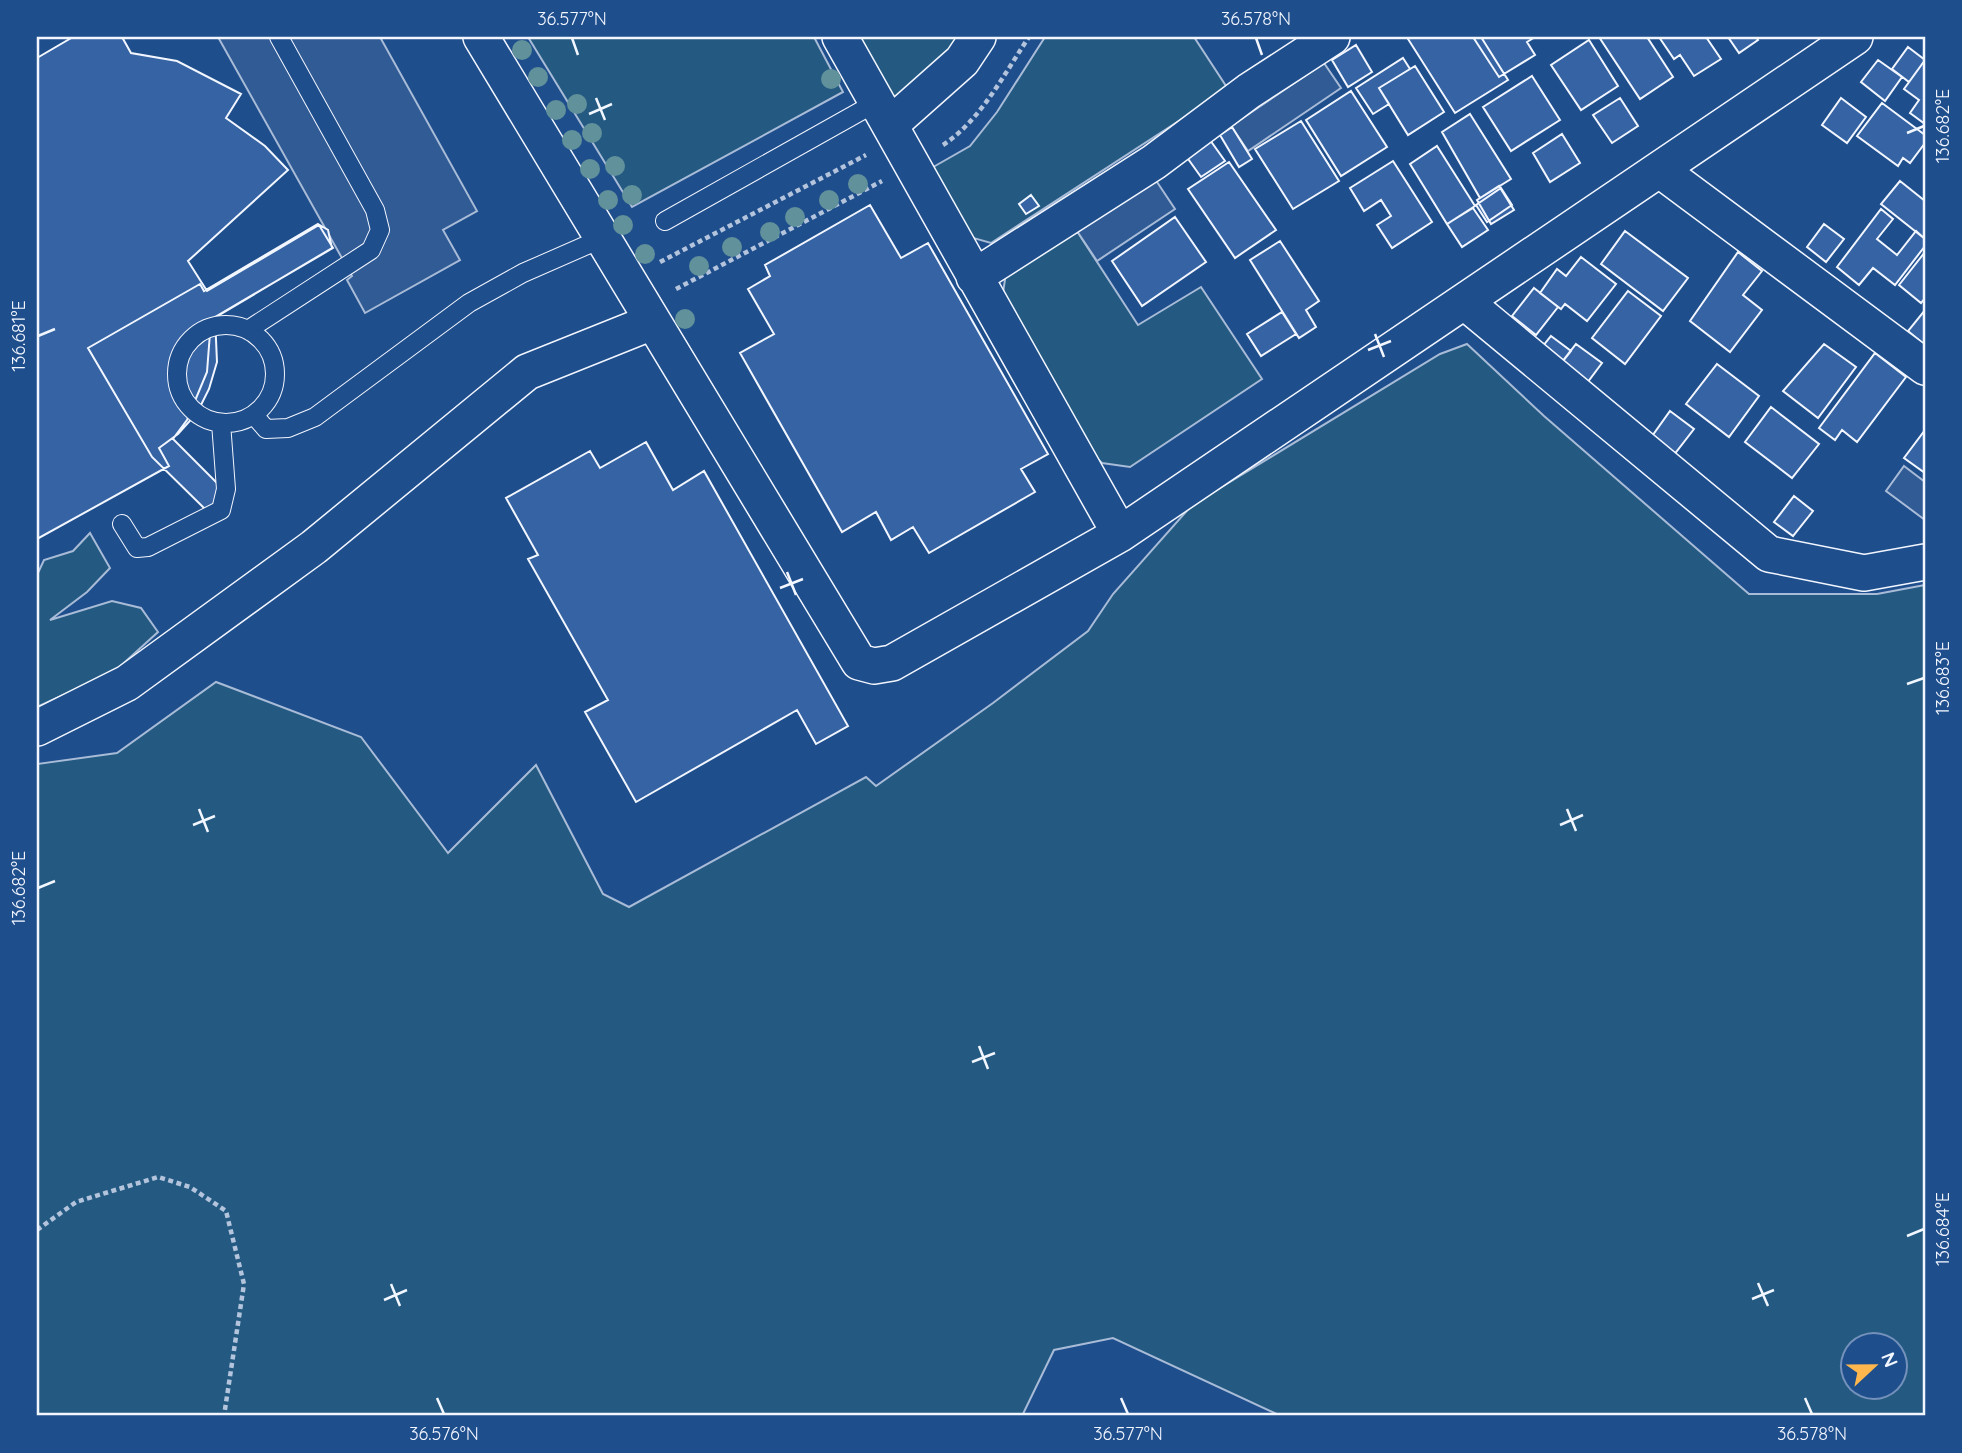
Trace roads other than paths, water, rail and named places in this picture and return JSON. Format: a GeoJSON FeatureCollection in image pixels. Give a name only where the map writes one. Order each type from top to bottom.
{"type":"FeatureCollection","features":[{"type":"Feature","properties":{"kind":"street"},"geometry":{"type":"LineString","coordinates":[[481,37],[603,238],[659,308],[859,662],[874,666],[892,663],[1120,534],[1855,37]]}},
{"type":"Feature","properties":{"kind":"street"},"geometry":{"type":"LineString","coordinates":[[840,37],[1120,534]]}},
{"type":"Feature","properties":{"kind":"street"},"geometry":{"type":"LineString","coordinates":[[894,133],[962,61],[978,37]]}},
{"type":"Feature","properties":{"kind":"street"},"geometry":{"type":"LineString","coordinates":[[974,277],[1154,162],[1249,91],[1332,37]]}},
{"type":"Feature","properties":{"kind":"street"},"geometry":{"type":"LineString","coordinates":[[1660,170],[1925,367]]}},
{"type":"Feature","properties":{"kind":"street"},"geometry":{"type":"LineString","coordinates":[[1465,302],[1769,554],[1864,573],[1925,562]]}},
{"type":"Feature","properties":{"kind":"street"},"geometry":{"type":"LineString","coordinates":[[37,728],[138,675],[314,547],[527,372],[659,308]]}},
{"type":"Feature","properties":{"kind":"lane"},"geometry":{"type":"LineString","coordinates":[[248,330],[371,250],[380,230],[375,210],[279,37]]}},
{"type":"Feature","properties":{"kind":"lane"},"geometry":{"type":"LineString","coordinates":[[665,221],[894,133]]}},
{"type":"Feature","properties":{"kind":"lane"},"geometry":{"type":"LineString","coordinates":[[254,415],[266,429],[288,428],[315,417],[469,303],[523,273],[603,238]]}},
{"type":"Feature","properties":{"kind":"lane"},"geometry":{"type":"LineString","coordinates":[[231,326],[248,330],[261,340],[271,355],[275,371],[273,388],[266,403],[254,415],[238,422],[221,423],[205,419],[191,408],[181,395],[177,378],[179,361],[186,346],[199,334],[214,327],[231,326]]}},
{"type":"Feature","properties":{"kind":"lane"},"geometry":{"type":"LineString","coordinates":[[122,524],[137,548],[148,547],[221,510],[226,489],[221,423]]}}]}
